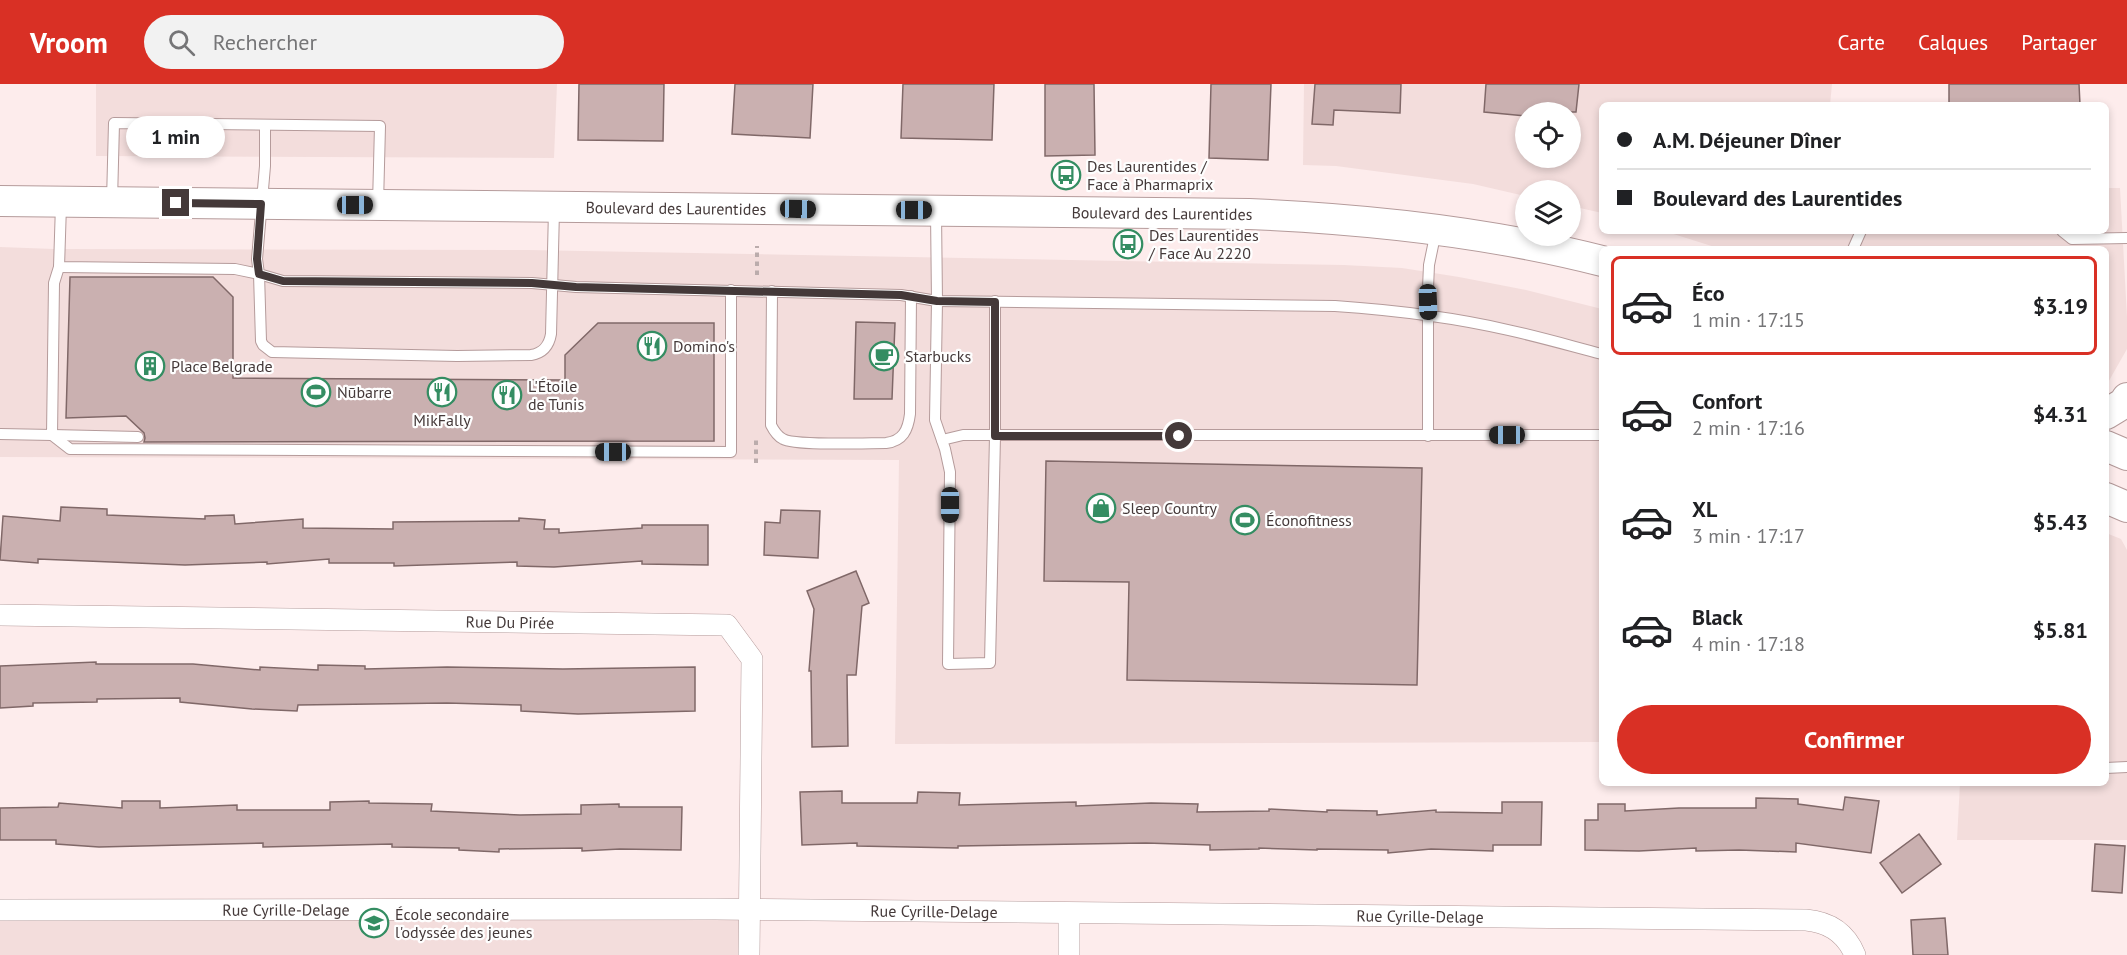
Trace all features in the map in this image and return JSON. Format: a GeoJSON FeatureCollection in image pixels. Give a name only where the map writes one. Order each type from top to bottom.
{"type":"FeatureCollection","features":[{"type":"Feature","properties":{"kind":"main road","name":"Boulevard des Laurentides"},"geometry":{"type":"LineString","coordinates":[[0,201],[1258,215],[1436,230],[1521,243],[1599,260]]}},
{"type":"Feature","properties":{"kind":"main road"},"geometry":{"type":"LineString","coordinates":[[2109,412],[2124,403],[2127,398]]}},
{"type":"Feature","properties":{"kind":"main road"},"geometry":{"type":"LineString","coordinates":[[2109,447],[2127,455]]}},
{"type":"Feature","properties":{"kind":"main road"},"geometry":{"type":"LineString","coordinates":[[2109,499],[2127,507]]}},
{"type":"Feature","properties":{"kind":"street","name":"Rue Du Pirée"},"geometry":{"type":"LineString","coordinates":[[0,615],[727,624],[752,659],[749,909]]}},
{"type":"Feature","properties":{"kind":"street","name":"Rue Cyrille-Delage"},"geometry":{"type":"LineString","coordinates":[[0,910],[749,909],[1806,920],[1823,923],[1839,932],[1855,955]]}},
{"type":"Feature","properties":{"kind":"street"},"geometry":{"type":"LineString","coordinates":[[749,909],[749,955]]}},
{"type":"Feature","properties":{"kind":"street"},"geometry":{"type":"LineString","coordinates":[[1069,913],[1069,955]]}},
{"type":"Feature","properties":{"kind":"lane"},"geometry":{"type":"LineString","coordinates":[[112,202],[114,123],[380,126],[378,205]]}},
{"type":"Feature","properties":{"kind":"lane"},"geometry":{"type":"LineString","coordinates":[[265,125],[265,166],[257,259],[261,341],[272,352],[456,356],[536,354],[550,341],[555,207]]}},
{"type":"Feature","properties":{"kind":"lane"},"geometry":{"type":"LineString","coordinates":[[52,435],[54,282],[59,267],[61,202]]}},
{"type":"Feature","properties":{"kind":"lane"},"geometry":{"type":"LineString","coordinates":[[936,210],[935,420],[950,472],[948,664],[990,663],[995,436],[995,302]]}},
{"type":"Feature","properties":{"kind":"lane"},"geometry":{"type":"LineString","coordinates":[[1428,436],[1429,265],[1436,230]]}},
{"type":"Feature","properties":{"kind":"lane"},"geometry":{"type":"LineString","coordinates":[[2072,244],[2127,238]]}},
{"type":"Feature","properties":{"kind":"lane"},"geometry":{"type":"LineString","coordinates":[[59,267],[235,269],[283,281],[772,291],[911,296],[937,301],[1335,306],[1429,316],[1508,330],[1599,353]]}},
{"type":"Feature","properties":{"kind":"lane"},"geometry":{"type":"LineString","coordinates":[[52,435],[70,449],[731,452],[731,290]]}},
{"type":"Feature","properties":{"kind":"lane"},"geometry":{"type":"LineString","coordinates":[[772,291],[771,424],[773,430],[782,439],[801,442],[886,443],[898,440],[906,431],[910,414],[911,296]]}},
{"type":"Feature","properties":{"kind":"lane"},"geometry":{"type":"LineString","coordinates":[[0,434],[138,437]]}},
{"type":"Feature","properties":{"kind":"lane"},"geometry":{"type":"LineString","coordinates":[[942,440],[963,435],[1599,435]]}},
{"type":"Feature","properties":{"kind":"lane"},"geometry":{"type":"LineString","coordinates":[[2109,768],[2127,766]]}},
{"type":"Feature","properties":{"kind":"path"},"geometry":{"type":"LineString","coordinates":[[757,246],[757,275]]}},
{"type":"Feature","properties":{"kind":"shaded area"},"geometry":{"type":"Polygon","coordinates":[[[96,84],[557,84],[554,158],[96,156],[96,84]]]}},
{"type":"Feature","properties":{"kind":"shaded area"},"geometry":{"type":"Polygon","coordinates":[[[1304,84],[1832,84],[1830,102],[1599,102],[1599,212],[1581,208],[1581,180],[1515,180],[1515,194],[1473,184],[1336,166],[1303,165],[1304,84]]]}},
{"type":"Feature","properties":{"kind":"shaded area"},"geometry":{"type":"Polygon","coordinates":[[[2109,188],[2120,188],[2127,349],[2109,381],[2109,246],[1712,246],[1674,234],[2109,234],[2109,188]]]}},
{"type":"Feature","properties":{"kind":"shaded area"},"geometry":{"type":"Polygon","coordinates":[[[0,247],[528,250],[1344,265],[1402,268],[1459,277],[1526,290],[1599,308],[1599,742],[895,744],[899,460],[0,457],[0,247]]]}},
{"type":"Feature","properties":{"kind":"shaded area"},"geometry":{"type":"Polygon","coordinates":[[[2109,534],[2121,539],[2127,550],[2127,840],[1957,840],[1960,786],[2109,786],[2109,534]]]}},
{"type":"Feature","properties":{"kind":"shaded area","name":"École secondaire l'odyssée des jeunes"},"geometry":{"type":"Polygon","coordinates":[[[749,909],[749,955],[0,955],[0,910],[749,909]]]}},
{"type":"Feature","properties":{"kind":"building"},"geometry":{"type":"Polygon","coordinates":[[[579,84],[664,84],[663,141],[578,140],[579,84]]]}},
{"type":"Feature","properties":{"kind":"building"},"geometry":{"type":"Polygon","coordinates":[[[735,84],[813,84],[810,138],[732,134],[735,84]]]}},
{"type":"Feature","properties":{"kind":"building"},"geometry":{"type":"Polygon","coordinates":[[[903,84],[994,84],[992,140],[901,138],[903,84]]]}},
{"type":"Feature","properties":{"kind":"building"},"geometry":{"type":"Polygon","coordinates":[[[1045,84],[1094,84],[1095,155],[1045,156],[1045,84]]]}},
{"type":"Feature","properties":{"kind":"building"},"geometry":{"type":"Polygon","coordinates":[[[1211,84],[1271,84],[1268,160],[1209,158],[1211,84]]]}},
{"type":"Feature","properties":{"kind":"building"},"geometry":{"type":"Polygon","coordinates":[[[1315,84],[1401,84],[1400,113],[1334,110],[1333,125],[1312,124],[1315,84]]]}},
{"type":"Feature","properties":{"kind":"building"},"geometry":{"type":"Polygon","coordinates":[[[1486,84],[1579,84],[1577,102],[1515,102],[1515,115],[1484,112],[1486,84]]]}},
{"type":"Feature","properties":{"kind":"building"},"geometry":{"type":"Polygon","coordinates":[[[1949,84],[2079,84],[2080,102],[1949,102],[1949,84]]]}},
{"type":"Feature","properties":{"kind":"building","name":"Place Belgrade"},"geometry":{"type":"Polygon","coordinates":[[[70,277],[213,277],[233,297],[233,378],[565,380],[565,355],[598,323],[714,323],[714,441],[144,442],[144,433],[126,416],[66,418],[70,277]]]}},
{"type":"Feature","properties":{"kind":"building"},"geometry":{"type":"Polygon","coordinates":[[[856,322],[895,323],[892,399],[854,399],[856,322]]]}},
{"type":"Feature","properties":{"kind":"building"},"geometry":{"type":"Polygon","coordinates":[[[1046,461],[1422,468],[1417,685],[1127,680],[1129,582],[1044,581],[1046,461]]]}},
{"type":"Feature","properties":{"kind":"building"},"geometry":{"type":"Polygon","coordinates":[[[61,507],[107,509],[107,515],[205,519],[205,516],[234,515],[235,524],[303,519],[303,528],[393,529],[393,522],[519,521],[519,518],[545,520],[544,529],[559,529],[559,533],[642,528],[642,525],[708,525],[708,565],[642,564],[642,561],[554,567],[517,566],[517,562],[394,566],[394,563],[329,563],[329,559],[267,564],[267,562],[185,565],[38,559],[38,563],[0,560],[3,516],[60,521],[61,507]]]}},
{"type":"Feature","properties":{"kind":"building"},"geometry":{"type":"Polygon","coordinates":[[[781,510],[820,511],[818,558],[764,555],[765,522],[780,523],[781,510]]]}},
{"type":"Feature","properties":{"kind":"building"},"geometry":{"type":"Polygon","coordinates":[[[856,571],[869,603],[862,606],[856,675],[847,675],[848,746],[812,747],[811,671],[809,671],[814,609],[807,591],[856,571]]]}},
{"type":"Feature","properties":{"kind":"building"},"geometry":{"type":"Polygon","coordinates":[[[96,662],[96,664],[193,664],[260,670],[260,667],[318,670],[318,665],[365,666],[365,669],[695,667],[695,711],[578,714],[521,711],[521,705],[447,703],[298,705],[297,711],[180,702],[180,698],[97,699],[97,702],[33,703],[33,706],[0,708],[0,666],[96,662]]]}},
{"type":"Feature","properties":{"kind":"building"},"geometry":{"type":"Polygon","coordinates":[[[842,791],[842,803],[917,803],[918,792],[960,793],[959,805],[1076,802],[1076,806],[1198,804],[1197,812],[1269,811],[1269,809],[1327,812],[1327,810],[1377,811],[1377,815],[1436,810],[1436,812],[1502,813],[1502,802],[1542,802],[1541,845],[1493,845],[1493,851],[1431,849],[1388,853],[1388,850],[1259,848],[1210,850],[1210,845],[1146,843],[958,846],[958,848],[857,846],[857,843],[802,845],[800,792],[842,791]]]}},
{"type":"Feature","properties":{"kind":"building"},"geometry":{"type":"Polygon","coordinates":[[[1845,797],[1879,801],[1871,853],[1796,843],[1796,852],[1696,851],[1696,848],[1639,851],[1585,850],[1585,820],[1598,820],[1598,804],[1625,804],[1625,811],[1756,808],[1756,798],[1798,799],[1798,804],[1843,810],[1845,797]]]}},
{"type":"Feature","properties":{"kind":"building"},"geometry":{"type":"Polygon","coordinates":[[[122,801],[160,801],[160,808],[237,805],[237,810],[330,810],[330,802],[369,801],[369,803],[432,804],[431,811],[520,815],[581,814],[581,805],[682,807],[681,850],[582,851],[582,848],[499,849],[499,852],[459,850],[459,848],[392,847],[392,844],[263,847],[263,843],[99,847],[56,844],[56,840],[0,840],[0,808],[58,807],[59,803],[122,808],[122,801]]]}},
{"type":"Feature","properties":{"kind":"building"},"geometry":{"type":"Polygon","coordinates":[[[1919,834],[1941,864],[1902,893],[1880,863],[1919,834]]]}},
{"type":"Feature","properties":{"kind":"building"},"geometry":{"type":"Polygon","coordinates":[[[2095,844],[2125,846],[2122,893],[2092,891],[2095,844]]]}},
{"type":"Feature","properties":{"kind":"building"},"geometry":{"type":"Polygon","coordinates":[[[1945,918],[1948,955],[1913,955],[1911,920],[1945,918]]]}},
{"type":"Feature","properties":{"kind":"place","name":"Des Laurentides / Face à Pharmaprix"},"geometry":{"type":"Point","coordinates":[1066,175]}},
{"type":"Feature","properties":{"kind":"place","name":"Des Laurentides / Face Au 2220"},"geometry":{"type":"Point","coordinates":[1128,244]}},
{"type":"Feature","properties":{"kind":"place","name":"Domino's"},"geometry":{"type":"Point","coordinates":[652,346]}},
{"type":"Feature","properties":{"kind":"place","name":"Starbucks"},"geometry":{"type":"Point","coordinates":[884,356]}},
{"type":"Feature","properties":{"kind":"place","name":"Place Belgrade"},"geometry":{"type":"Point","coordinates":[150,366]}},
{"type":"Feature","properties":{"kind":"place","name":"Nūbarre"},"geometry":{"type":"Point","coordinates":[316,392]}},
{"type":"Feature","properties":{"kind":"place","name":"MikFally"},"geometry":{"type":"Point","coordinates":[442,392]}},
{"type":"Feature","properties":{"kind":"place","name":"L'Étoile de Tunis"},"geometry":{"type":"Point","coordinates":[507,395]}},
{"type":"Feature","properties":{"kind":"place","name":"Sleep Country"},"geometry":{"type":"Point","coordinates":[1101,508]}},
{"type":"Feature","properties":{"kind":"place","name":"Éconofitness"},"geometry":{"type":"Point","coordinates":[1245,520]}},
{"type":"Feature","properties":{"kind":"place","name":"École secondaire l'odyssée des jeunes"},"geometry":{"type":"Point","coordinates":[374,923]}},
{"type":"Feature","properties":{"kind":"route"},"geometry":{"type":"LineString","coordinates":[[176,203],[261,204],[257,259],[259,274],[283,281],[532,283],[576,287],[901,295],[937,301],[995,302],[995,436],[1179,436]]}}]}
